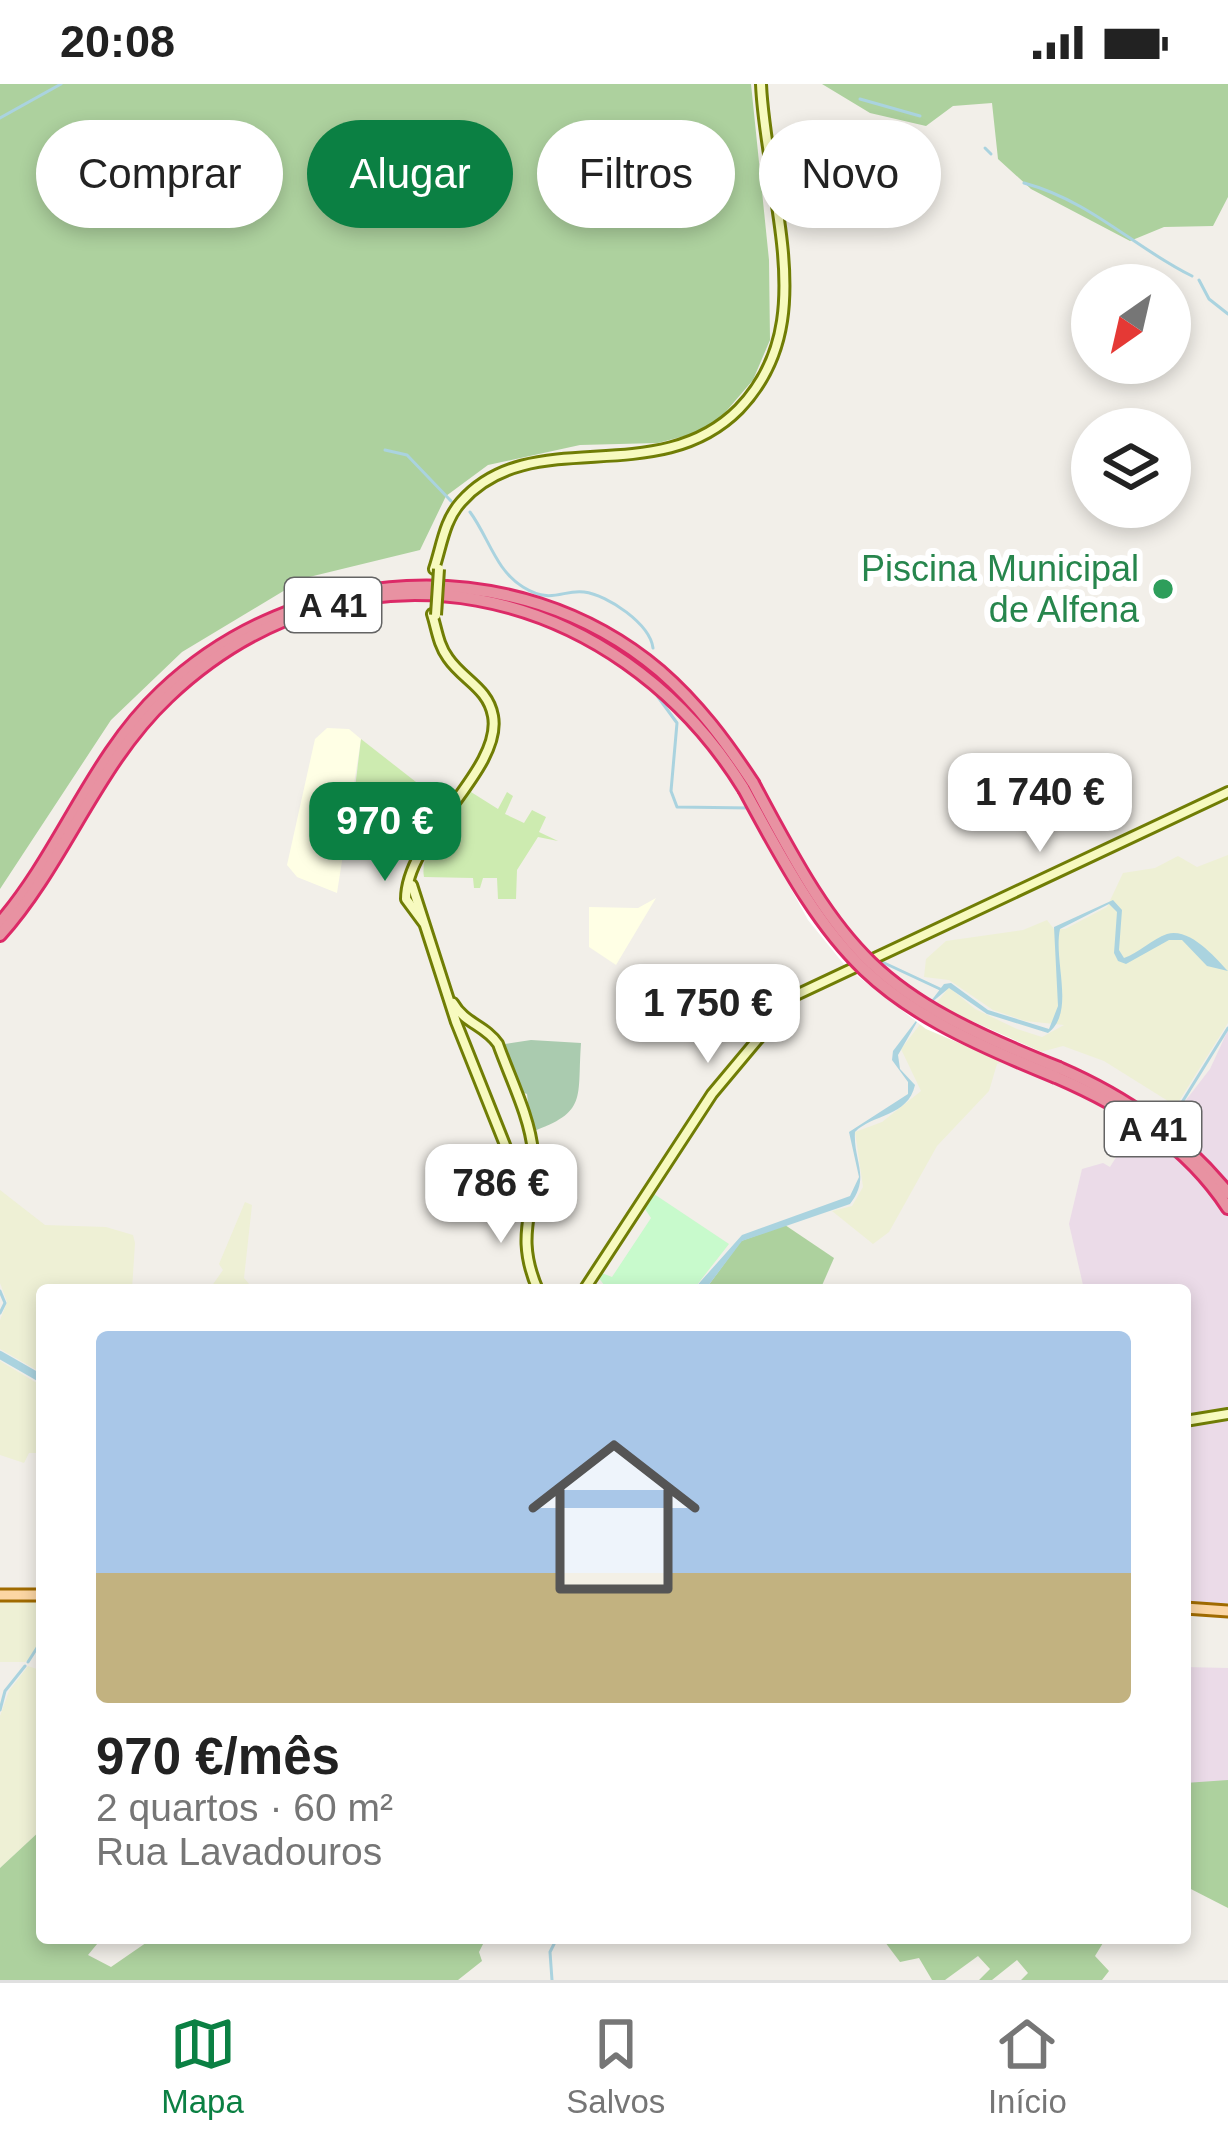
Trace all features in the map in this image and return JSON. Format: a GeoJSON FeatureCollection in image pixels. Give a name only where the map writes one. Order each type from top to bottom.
{"type":"FeatureCollection","features":[{"type":"Feature","properties":{"kind":"highway","name":"A 41"},"geometry":{"type":"LineString","coordinates":[[0,922],[39,871],[100,766],[160,692],[242,630],[334,595],[382,587],[480,590],[575,618],[658,669],[723,737],[823,910],[875,971],[932,1012],[1118,1106],[1167,1140],[1228,1208]]}},
{"type":"Feature","properties":{"kind":"highway","name":"A 41"},"geometry":{"type":"LineString","coordinates":[[0,935],[39,886],[132,736],[167,698],[246,638],[336,604],[428,594],[493,603],[572,627],[652,677],[716,743],[748,786]]}},
{"type":"Feature","properties":{"kind":"highway","name":"A 41"},"geometry":{"type":"LineString","coordinates":[[1058,1072],[1106,1088],[1174,1134],[1228,1193]]}},
{"type":"Feature","properties":{"kind":"main road"},"geometry":{"type":"LineString","coordinates":[[0,1595],[36,1595]]}},
{"type":"Feature","properties":{"kind":"main road"},"geometry":{"type":"LineString","coordinates":[[1191,1609],[1228,1612]]}},
{"type":"Feature","properties":{"kind":"street"},"geometry":{"type":"LineString","coordinates":[[536,1284],[522,1241],[534,1156],[520,1110],[498,1044],[466,1032],[411,902],[419,861],[493,741],[490,705],[444,652],[434,617],[437,566],[448,520],[460,503],[492,477],[538,462],[628,458],[679,448],[719,427],[750,398],[772,358],[783,314],[761,84]]}},
{"type":"Feature","properties":{"kind":"street"},"geometry":{"type":"LineString","coordinates":[[589,1284],[712,1094],[794,996],[1228,792]]}},
{"type":"Feature","properties":{"kind":"street"},"geometry":{"type":"LineString","coordinates":[[446,991],[461,1017],[515,1171],[531,1192]]}},
{"type":"Feature","properties":{"kind":"street"},"geometry":{"type":"LineString","coordinates":[[1191,1420],[1228,1414]]}},
{"type":"Feature","properties":{"kind":"shaded area"},"geometry":{"type":"Polygon","coordinates":[[[327,728],[349,729],[361,739],[337,893],[297,877],[287,865],[315,739],[327,728]]]}},
{"type":"Feature","properties":{"kind":"shaded area"},"geometry":{"type":"Polygon","coordinates":[[[1228,855],[1228,1023],[1176,1106],[1104,1061],[1063,1046],[997,1064],[989,1091],[937,1146],[889,1232],[873,1244],[832,1211],[852,1206],[863,1187],[855,1132],[882,1122],[921,1091],[901,1049],[949,987],[975,1009],[1017,1029],[1042,1037],[1064,1025],[1025,1021],[993,1010],[949,980],[924,977],[926,959],[946,941],[1023,930],[1047,920],[1054,929],[1065,929],[1107,907],[1123,873],[1155,868],[1178,856],[1197,867],[1228,855]]]}},
{"type":"Feature","properties":{"kind":"shaded area"},"geometry":{"type":"Polygon","coordinates":[[[656,898],[616,965],[589,947],[589,907],[638,908],[656,898]]]}},
{"type":"Feature","properties":{"kind":"shaded area"},"geometry":{"type":"Polygon","coordinates":[[[1228,1030],[1228,1603],[1191,1603],[1191,1284],[1083,1284],[1069,1224],[1082,1169],[1103,1163],[1110,1167],[1132,1132],[1176,1113],[1210,1069],[1228,1030]]]}},
{"type":"Feature","properties":{"kind":"shaded area"},"geometry":{"type":"Polygon","coordinates":[[[531,1040],[581,1043],[578,1090],[571,1110],[531,1132],[527,1094],[521,1092],[505,1044],[531,1040]]]}},
{"type":"Feature","properties":{"kind":"shaded area"},"geometry":{"type":"Polygon","coordinates":[[[0,1190],[45,1225],[106,1227],[133,1235],[132,1284],[36,1284],[36,1370],[0,1349],[0,1320],[7,1302],[0,1283],[0,1190]]]}},
{"type":"Feature","properties":{"kind":"shaded area"},"geometry":{"type":"Polygon","coordinates":[[[245,1202],[252,1205],[244,1278],[249,1284],[213,1284],[223,1270],[219,1264],[245,1202]]]}},
{"type":"Feature","properties":{"kind":"shaded area"},"geometry":{"type":"Polygon","coordinates":[[[0,1361],[36,1382],[36,1453],[29,1453],[24,1463],[0,1455],[0,1361]]]}},
{"type":"Feature","properties":{"kind":"shaded area"},"geometry":{"type":"Polygon","coordinates":[[[36,1600],[36,1651],[25,1662],[0,1662],[0,1601],[36,1600]]]}},
{"type":"Feature","properties":{"kind":"shaded area"},"geometry":{"type":"Polygon","coordinates":[[[28,1666],[36,1669],[36,1835],[0,1868],[0,1716],[9,1691],[28,1666]]]}},
{"type":"Feature","properties":{"kind":"shaded area"},"geometry":{"type":"Polygon","coordinates":[[[1191,1667],[1228,1668],[1228,1780],[1191,1783],[1191,1667]]]}},
{"type":"Feature","properties":{"kind":"green space"},"geometry":{"type":"Polygon","coordinates":[[[0,84],[751,84],[759,162],[759,228],[766,228],[769,260],[770,340],[753,380],[711,429],[658,443],[580,445],[488,465],[446,496],[420,550],[305,578],[182,652],[111,720],[0,889],[0,84]]]}},
{"type":"Feature","properties":{"kind":"green space"},"geometry":{"type":"Polygon","coordinates":[[[822,84],[1228,84],[1228,197],[1213,226],[1164,227],[1130,241],[1031,189],[998,159],[992,103],[953,106],[934,120],[900,120],[870,113],[822,84]]]}},
{"type":"Feature","properties":{"kind":"green space"},"geometry":{"type":"Polygon","coordinates":[[[361,739],[439,800],[419,847],[352,813],[361,739]]]}},
{"type":"Feature","properties":{"kind":"green space"},"geometry":{"type":"Polygon","coordinates":[[[478,774],[471,792],[498,809],[507,792],[513,796],[505,814],[524,823],[532,810],[546,817],[539,832],[558,841],[538,837],[517,870],[516,899],[498,899],[497,878],[483,878],[480,888],[474,888],[473,878],[424,877],[434,838],[478,774]]]}},
{"type":"Feature","properties":{"kind":"green space"},"geometry":{"type":"Polygon","coordinates":[[[651,1192],[729,1244],[698,1284],[603,1284],[598,1277],[602,1273],[612,1277],[651,1218],[643,1206],[651,1192]]]}},
{"type":"Feature","properties":{"kind":"green space"},"geometry":{"type":"Polygon","coordinates":[[[785,1225],[834,1258],[823,1284],[709,1284],[741,1241],[785,1225]]]}},
{"type":"Feature","properties":{"kind":"green space"},"geometry":{"type":"Polygon","coordinates":[[[1228,1780],[1228,1908],[1191,1889],[1191,1783],[1228,1780]]]}},
{"type":"Feature","properties":{"kind":"green space"},"geometry":{"type":"Polygon","coordinates":[[[36,1835],[36,1944],[97,1944],[88,1955],[111,1967],[144,1944],[483,1944],[482,1961],[458,1980],[0,1980],[0,1868],[36,1835]]]}},
{"type":"Feature","properties":{"kind":"green space"},"geometry":{"type":"Polygon","coordinates":[[[886,1944],[1102,1944],[1095,1956],[1109,1971],[1102,1980],[1021,1980],[1028,1973],[1017,1960],[992,1980],[979,1980],[990,1969],[978,1956],[945,1980],[932,1980],[919,1958],[900,1962],[886,1944]]]}},
{"type":"Feature","properties":{"kind":"water"},"geometry":{"type":"Polygon","coordinates":[[[1113,900],[1122,910],[1119,950],[1124,958],[1161,936],[1176,933],[1202,946],[1228,971],[1207,966],[1182,940],[1169,940],[1126,964],[1118,961],[1114,953],[1117,912],[1109,904],[1060,929],[1061,1012],[1048,1033],[987,1014],[949,988],[927,1006],[944,984],[951,983],[988,1010],[1049,1029],[1058,1006],[1054,927],[1113,900]]]}},
{"type":"Feature","properties":{"kind":"water"},"geometry":{"type":"Polygon","coordinates":[[[923,1012],[898,1055],[900,1069],[915,1085],[911,1095],[897,1109],[855,1132],[860,1177],[850,1204],[742,1241],[710,1284],[698,1284],[742,1235],[850,1196],[859,1177],[849,1132],[908,1094],[908,1082],[892,1060],[893,1051],[923,1012]]]}},
{"type":"Feature","properties":{"kind":"pier"},"geometry":{"type":"Polygon","coordinates":[[[758,781],[807,874],[862,950],[922,999],[1062,1061],[1053,1083],[926,1029],[847,968],[808,920],[738,792],[758,781]]]}},
{"type":"Feature","properties":{"kind":"waterway"},"geometry":{"type":"LineString","coordinates":[[0,118],[61,84]]}},
{"type":"Feature","properties":{"kind":"waterway"},"geometry":{"type":"LineString","coordinates":[[860,99],[920,116]]}},
{"type":"Feature","properties":{"kind":"waterway"},"geometry":{"type":"LineString","coordinates":[[985,148],[991,154]]}},
{"type":"Feature","properties":{"kind":"waterway"},"geometry":{"type":"LineString","coordinates":[[1024,183],[1071,201],[1192,276]]}},
{"type":"Feature","properties":{"kind":"waterway"},"geometry":{"type":"LineString","coordinates":[[1199,280],[1209,299],[1228,314]]}},
{"type":"Feature","properties":{"kind":"waterway"},"geometry":{"type":"LineString","coordinates":[[385,450],[407,455],[451,501]]}},
{"type":"Feature","properties":{"kind":"waterway"},"geometry":{"type":"LineString","coordinates":[[470,512],[499,563],[523,587],[542,595],[584,592],[604,599],[636,621],[653,648]]}},
{"type":"Feature","properties":{"kind":"waterway"},"geometry":{"type":"LineString","coordinates":[[658,697],[677,723],[671,791],[677,807],[750,808]]}},
{"type":"Feature","properties":{"kind":"waterway"},"geometry":{"type":"LineString","coordinates":[[772,809],[794,847]]}},
{"type":"Feature","properties":{"kind":"waterway"},"geometry":{"type":"LineString","coordinates":[[880,961],[940,989]]}},
{"type":"Feature","properties":{"kind":"waterway"},"geometry":{"type":"LineString","coordinates":[[1176,1112],[1228,1028]]}},
{"type":"Feature","properties":{"kind":"waterway"},"geometry":{"type":"LineString","coordinates":[[0,1291],[5,1303],[0,1313]]}},
{"type":"Feature","properties":{"kind":"waterway"},"geometry":{"type":"LineString","coordinates":[[0,1355],[36,1376]]}},
{"type":"Feature","properties":{"kind":"waterway"},"geometry":{"type":"LineString","coordinates":[[28,1662],[36,1649]]}},
{"type":"Feature","properties":{"kind":"waterway"},"geometry":{"type":"LineString","coordinates":[[0,1710],[5,1691],[25,1666]]}},
{"type":"Feature","properties":{"kind":"waterway"},"geometry":{"type":"LineString","coordinates":[[552,1980],[554,1944]]}},
{"type":"Feature","properties":{"kind":"place","name":"Piscina Municipal de Alfena"},"geometry":{"type":"Point","coordinates":[1163,589]}}]}
